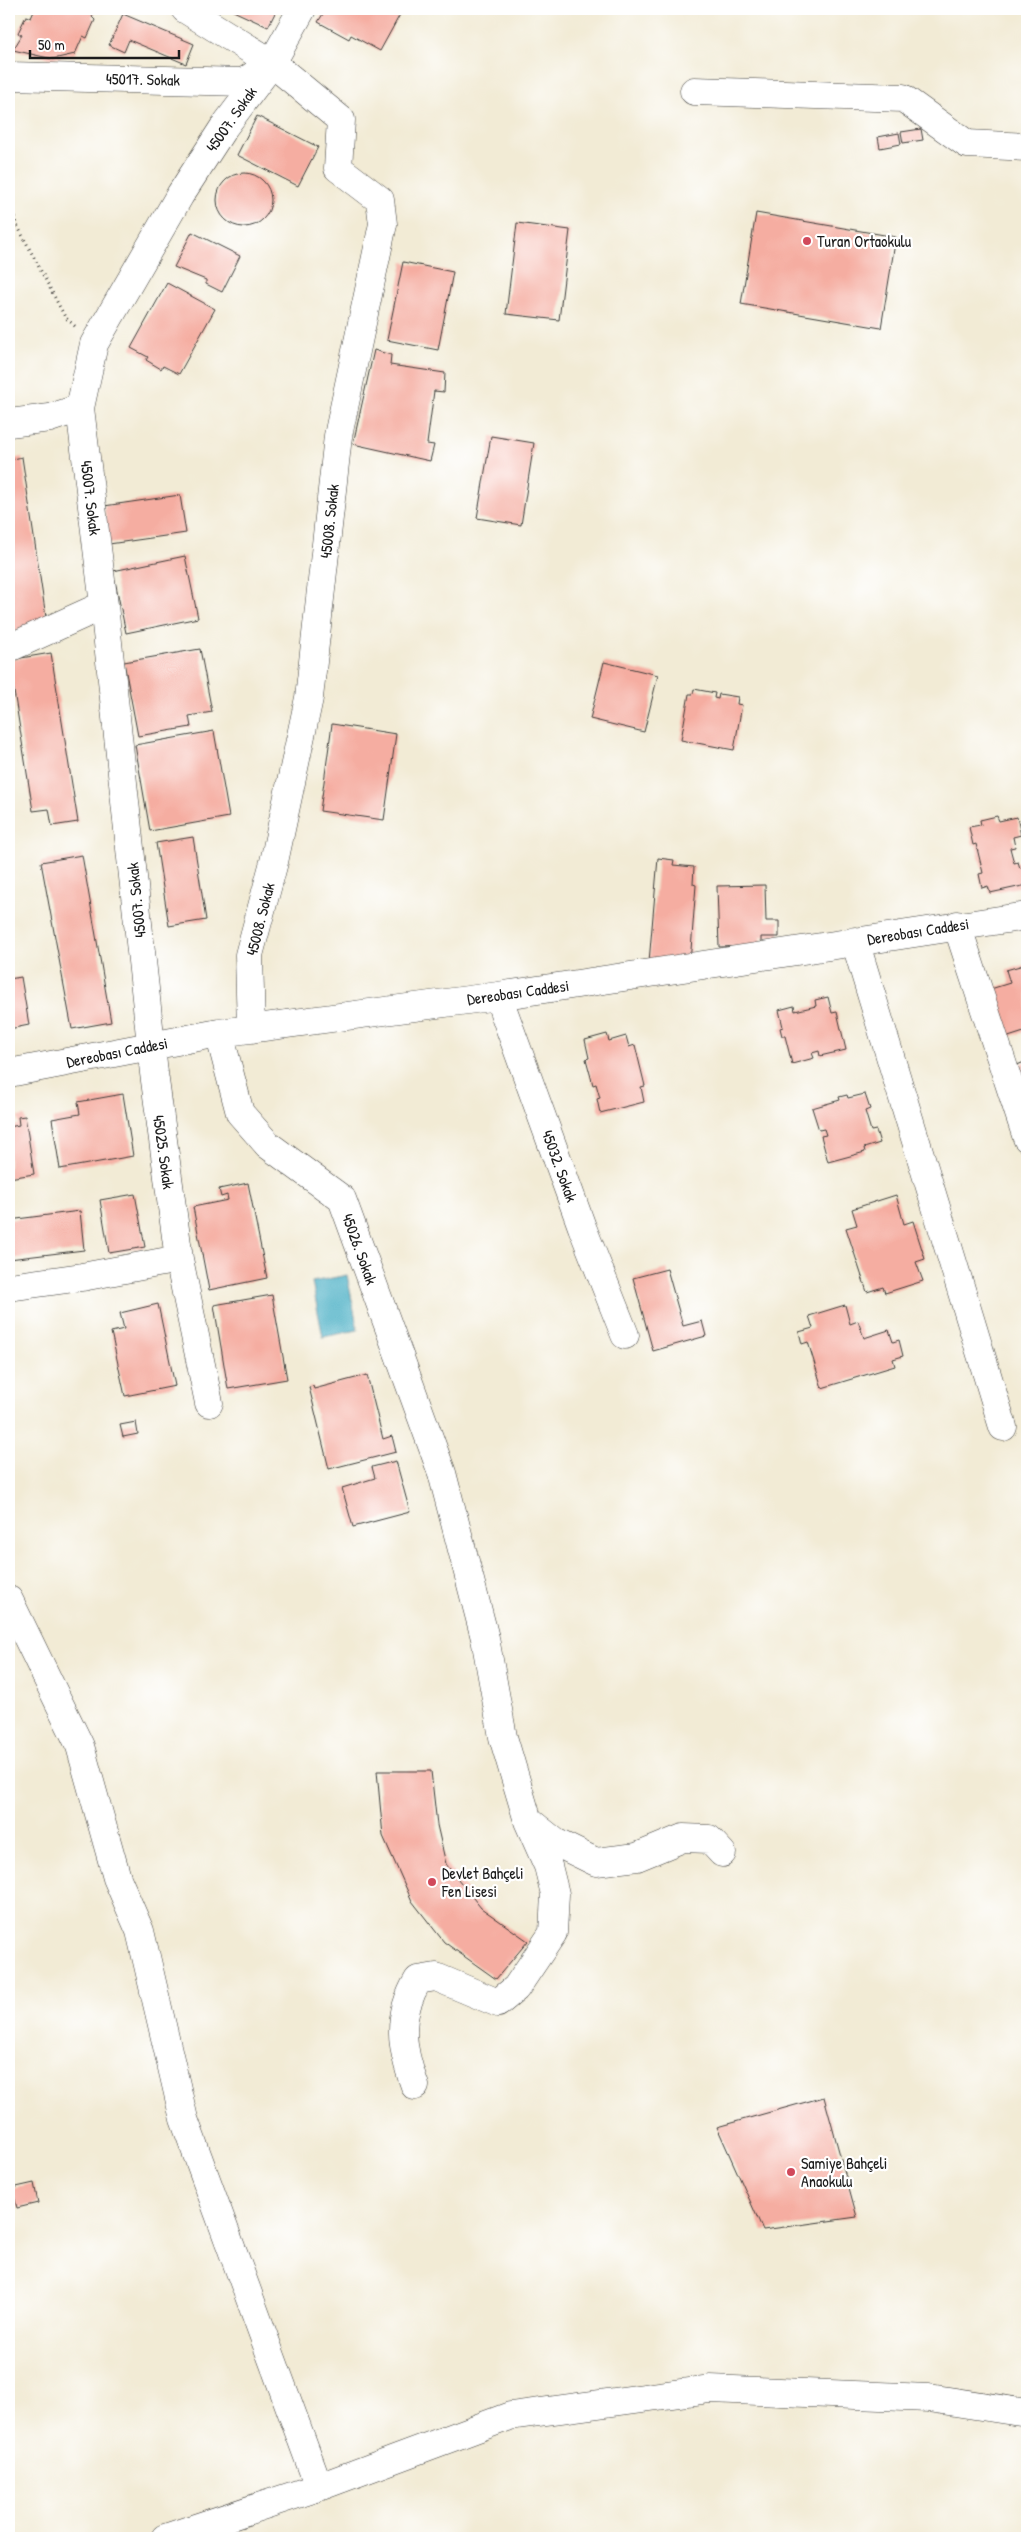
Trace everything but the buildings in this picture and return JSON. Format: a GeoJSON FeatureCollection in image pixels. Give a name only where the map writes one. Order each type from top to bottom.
{"type":"FeatureCollection","features":[{"type":"Feature","properties":{"kind":"street"},"geometry":{"type":"LineString","coordinates":[[185,9],[272,63]]}},
{"type":"Feature","properties":{"kind":"street","name":"45007. Sokak"},"geometry":{"type":"LineString","coordinates":[[152,1045],[104,605],[80,408],[94,344],[180,195],[224,127],[272,63],[302,9]]}},
{"type":"Feature","properties":{"kind":"street","name":"45017. Sokak"},"geometry":{"type":"LineString","coordinates":[[9,76],[244,82],[272,63]]}},
{"type":"Feature","properties":{"kind":"street","name":"45008. Sokak"},"geometry":{"type":"LineString","coordinates":[[250,1029],[249,955],[274,862],[309,698],[338,436],[383,224],[380,200],[338,168],[341,120],[272,63]]}},
{"type":"Feature","properties":{"kind":"street"},"geometry":{"type":"LineString","coordinates":[[694,91],[902,98],[967,144],[1027,147]]}},
{"type":"Feature","properties":{"kind":"street"},"geometry":{"type":"LineString","coordinates":[[9,423],[50,418],[80,408]]}},
{"type":"Feature","properties":{"kind":"street"},"geometry":{"type":"LineString","coordinates":[[9,648],[104,605]]}},
{"type":"Feature","properties":{"kind":"street","name":"Dereobası Caddesi"},"geometry":{"type":"LineString","coordinates":[[9,1074],[219,1033],[498,996],[957,925],[1027,916]]}},
{"type":"Feature","properties":{"kind":"street"},"geometry":{"type":"LineString","coordinates":[[957,925],[1027,1138]]}},
{"type":"Feature","properties":{"kind":"street"},"geometry":{"type":"LineString","coordinates":[[855,941],[1004,1427]]}},
{"type":"Feature","properties":{"kind":"street","name":"45032. Sokak"},"geometry":{"type":"LineString","coordinates":[[498,996],[582,1227],[625,1335]]}},
{"type":"Feature","properties":{"kind":"street","name":"45026. Sokak"},"geometry":{"type":"LineString","coordinates":[[219,1033],[240,1113],[268,1145],[342,1199],[442,1473],[485,1638],[502,1736],[528,1820],[548,1866],[554,1894],[553,1933],[516,1988],[498,2003],[436,1977],[418,1980],[407,1998],[402,2017],[405,2059],[415,2086]]}},
{"type":"Feature","properties":{"kind":"street","name":"45025. Sokak"},"geometry":{"type":"LineString","coordinates":[[152,1045],[179,1259],[209,1403]]}},
{"type":"Feature","properties":{"kind":"street"},"geometry":{"type":"LineString","coordinates":[[9,1287],[82,1277],[179,1259]]}},
{"type":"Feature","properties":{"kind":"street"},"geometry":{"type":"LineString","coordinates":[[9,1600],[80,1746],[117,1878],[140,1931],[184,2119],[319,2487]]}},
{"type":"Feature","properties":{"kind":"street"},"geometry":{"type":"LineString","coordinates":[[528,1820],[555,1842],[596,1862],[637,1857],[683,1838],[709,1838],[722,1853]]}},
{"type":"Feature","properties":{"kind":"street"},"geometry":{"type":"LineString","coordinates":[[165,2538],[319,2487],[510,2416],[710,2389],[929,2398],[1027,2412]]}},
{"type":"Feature","properties":{"kind":"path"},"geometry":{"type":"LineString","coordinates":[[9,187],[17,224],[49,289],[66,317],[94,344]]}},
{"type":"Feature","properties":{"kind":"water"},"geometry":{"type":"Polygon","coordinates":[[[347,1275],[358,1330],[323,1337],[312,1282],[347,1275]]]}},
{"type":"Feature","properties":{"kind":"place","name":"Turan Ortaokulu"},"geometry":{"type":"Point","coordinates":[807,241]}},
{"type":"Feature","properties":{"kind":"place","name":"Devlet Bahçeli Fen Lisesi"},"geometry":{"type":"Point","coordinates":[432,1882]}},
{"type":"Feature","properties":{"kind":"place","name":"Samiye Bahçeli Anaokulu"},"geometry":{"type":"Point","coordinates":[791,2172]}}]}
